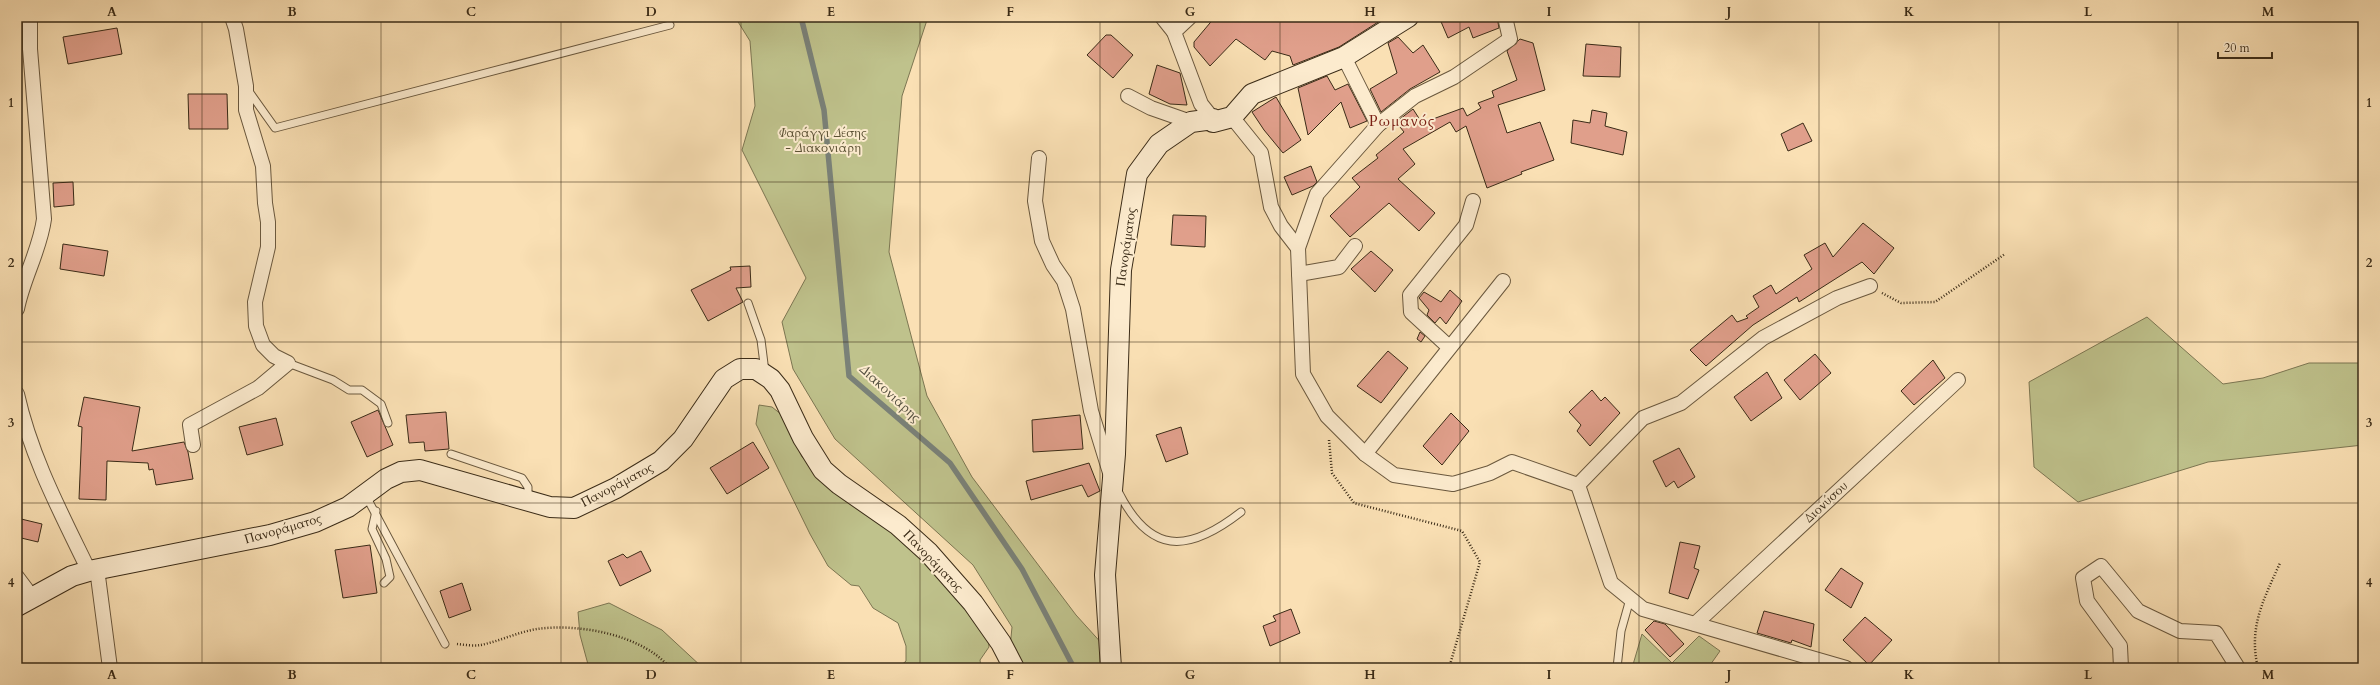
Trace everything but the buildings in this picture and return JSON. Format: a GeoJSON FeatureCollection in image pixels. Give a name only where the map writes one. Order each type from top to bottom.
{"type":"FeatureCollection","features":[{"type":"Feature","properties":{"kind":"main road"},"geometry":{"type":"LineString","coordinates":[[1232,117],[1252,94],[1344,57],[1408,17]]}},
{"type":"Feature","properties":{"kind":"main road","name":"Πανοράματος"},"geometry":{"type":"LineString","coordinates":[[1111,668],[1105,575],[1113,480],[1121,270],[1137,174],[1158,144],[1191,122],[1213,119],[1213,122],[1232,117]]}},
{"type":"Feature","properties":{"kind":"main road","name":"Πανοράματος"},"geometry":{"type":"LineString","coordinates":[[25,602],[72,576],[93,570],[270,535],[315,522],[348,507],[386,479],[401,472],[420,470],[550,508],[574,508],[616,488],[648,470],[674,450],[689,432],[718,386],[728,376],[747,368],[756,369],[765,374],[784,395],[802,438],[823,470],[838,484],[898,525],[929,553],[973,603],[1001,643],[1014,668]]}},
{"type":"Feature","properties":{"kind":"street"},"geometry":{"type":"LineString","coordinates":[[17,309],[22,288],[42,235],[44,219],[30,49],[30,17]]}},
{"type":"Feature","properties":{"kind":"street"},"geometry":{"type":"LineString","coordinates":[[193,445],[190,425],[258,388],[288,363],[274,356],[262,346],[254,314],[258,287],[268,247],[268,222],[265,203],[263,166],[246,110],[246,86],[236,29],[232,17]]}},
{"type":"Feature","properties":{"kind":"street"},"geometry":{"type":"LineString","coordinates":[[1162,17],[1174,32],[1201,104],[1213,119]]}},
{"type":"Feature","properties":{"kind":"street"},"geometry":{"type":"LineString","coordinates":[[1174,32],[1190,17]]}},
{"type":"Feature","properties":{"kind":"street"},"geometry":{"type":"LineString","coordinates":[[1505,17],[1510,39],[1454,76],[1415,96],[1378,125],[1317,194],[1298,248],[1303,374],[1327,416],[1364,454],[1394,475],[1453,484],[1490,473],[1512,462],[1578,485]]}},
{"type":"Feature","properties":{"kind":"street"},"geometry":{"type":"LineString","coordinates":[[1344,57],[1378,125]]}},
{"type":"Feature","properties":{"kind":"street"},"geometry":{"type":"LineString","coordinates":[[1128,96],[1151,108],[1191,122]]}},
{"type":"Feature","properties":{"kind":"street"},"geometry":{"type":"LineString","coordinates":[[1232,117],[1261,154],[1271,207],[1281,226],[1298,248]]}},
{"type":"Feature","properties":{"kind":"street"},"geometry":{"type":"LineString","coordinates":[[1039,158],[1035,201],[1042,241],[1064,281],[1073,309],[1091,411],[1113,480]]}},
{"type":"Feature","properties":{"kind":"street"},"geometry":{"type":"LineString","coordinates":[[1450,347],[1411,312],[1410,295],[1466,226],[1473,201]]}},
{"type":"Feature","properties":{"kind":"street"},"geometry":{"type":"LineString","coordinates":[[1299,274],[1339,267],[1356,246]]}},
{"type":"Feature","properties":{"kind":"street"},"geometry":{"type":"LineString","coordinates":[[1364,454],[1503,281]]}},
{"type":"Feature","properties":{"kind":"street"},"geometry":{"type":"LineString","coordinates":[[1578,485],[1643,418],[1681,403],[1763,338],[1837,298],[1870,286]]}},
{"type":"Feature","properties":{"kind":"street","name":"Διονύσου"},"geometry":{"type":"LineString","coordinates":[[1694,624],[1958,380]]}},
{"type":"Feature","properties":{"kind":"street"},"geometry":{"type":"LineString","coordinates":[[17,394],[31,446],[42,473],[93,570],[110,668]]}},
{"type":"Feature","properties":{"kind":"street"},"geometry":{"type":"LineString","coordinates":[[1578,485],[1611,583],[1643,609],[1846,668]]}},
{"type":"Feature","properties":{"kind":"street"},"geometry":{"type":"LineString","coordinates":[[2121,668],[2120,646],[2087,601],[2082,578],[2101,566],[2138,611],[2180,632],[2216,633],[2238,668]]}},
{"type":"Feature","properties":{"kind":"street"},"geometry":{"type":"LineString","coordinates":[[17,577],[25,602]]}},
{"type":"Feature","properties":{"kind":"lane"},"geometry":{"type":"LineString","coordinates":[[246,86],[275,128],[670,25]]}},
{"type":"Feature","properties":{"kind":"lane"},"geometry":{"type":"LineString","coordinates":[[748,302],[761,340],[765,374]]}},
{"type":"Feature","properties":{"kind":"lane"},"geometry":{"type":"LineString","coordinates":[[288,363],[333,380],[349,390],[362,390],[381,404],[388,423]]}},
{"type":"Feature","properties":{"kind":"lane"},"geometry":{"type":"LineString","coordinates":[[451,454],[522,478],[528,487],[528,502]]}},
{"type":"Feature","properties":{"kind":"lane"},"geometry":{"type":"LineString","coordinates":[[1113,480],[1127,509],[1138,524],[1160,540],[1184,540],[1203,535],[1220,528],[1241,512]]}},
{"type":"Feature","properties":{"kind":"lane"},"geometry":{"type":"LineString","coordinates":[[365,494],[376,511],[445,644]]}},
{"type":"Feature","properties":{"kind":"lane"},"geometry":{"type":"LineString","coordinates":[[376,511],[372,529],[386,559],[390,577],[384,583]]}},
{"type":"Feature","properties":{"kind":"lane"},"geometry":{"type":"LineString","coordinates":[[1617,668],[1622,631],[1630,599]]}},
{"type":"Feature","properties":{"kind":"path"},"geometry":{"type":"LineString","coordinates":[[1870,286],[1901,303],[1935,302],[2005,254]]}},
{"type":"Feature","properties":{"kind":"path"},"geometry":{"type":"LineString","coordinates":[[1327,416],[1332,473],[1354,503],[1462,531],[1480,562],[1450,668]]}},
{"type":"Feature","properties":{"kind":"path"},"geometry":{"type":"LineString","coordinates":[[2258,668],[2254,652],[2258,613],[2280,563]]}},
{"type":"Feature","properties":{"kind":"path"},"geometry":{"type":"LineString","coordinates":[[445,644],[480,645],[537,629],[593,630],[635,643],[654,652],[670,668]]}},
{"type":"Feature","properties":{"kind":"green space","name":"Φαράγγι Δέσης - Διακονιάρη"},"geometry":{"type":"Polygon","coordinates":[[[735,17],[928,17],[902,96],[889,252],[927,396],[972,477],[1076,615],[1124,668],[1008,668],[1012,627],[973,565],[835,439],[793,369],[782,322],[806,278],[742,150],[755,106],[750,41],[735,17]]]}},
{"type":"Feature","properties":{"kind":"green space"},"geometry":{"type":"Polygon","coordinates":[[[2147,317],[2223,384],[2263,378],[2309,363],[2363,363],[2363,445],[2208,462],[2078,502],[2034,467],[2029,382],[2147,317]]]}},
{"type":"Feature","properties":{"kind":"green space"},"geometry":{"type":"Polygon","coordinates":[[[759,405],[772,407],[782,415],[802,457],[915,547],[987,632],[989,647],[980,660],[981,668],[898,668],[906,661],[906,646],[898,623],[873,608],[859,586],[851,585],[828,566],[810,534],[756,424],[759,405]]]}},
{"type":"Feature","properties":{"kind":"green space"},"geometry":{"type":"Polygon","coordinates":[[[609,603],[662,630],[703,668],[589,668],[580,635],[578,612],[609,603]]]}},
{"type":"Feature","properties":{"kind":"green space"},"geometry":{"type":"Polygon","coordinates":[[[1642,634],[1672,663],[1699,636],[1720,651],[1708,668],[1632,668],[1642,634]]]}},
{"type":"Feature","properties":{"kind":"waterway","name":"Διακονιάρης"},"geometry":{"type":"LineString","coordinates":[[801,17],[824,110],[849,376],[950,463],[1022,569],[1074,668]]}},
{"type":"Feature","properties":{"kind":"district","name":"Ρωμανός"},"geometry":{"type":"Point","coordinates":[1402,121]}}]}
